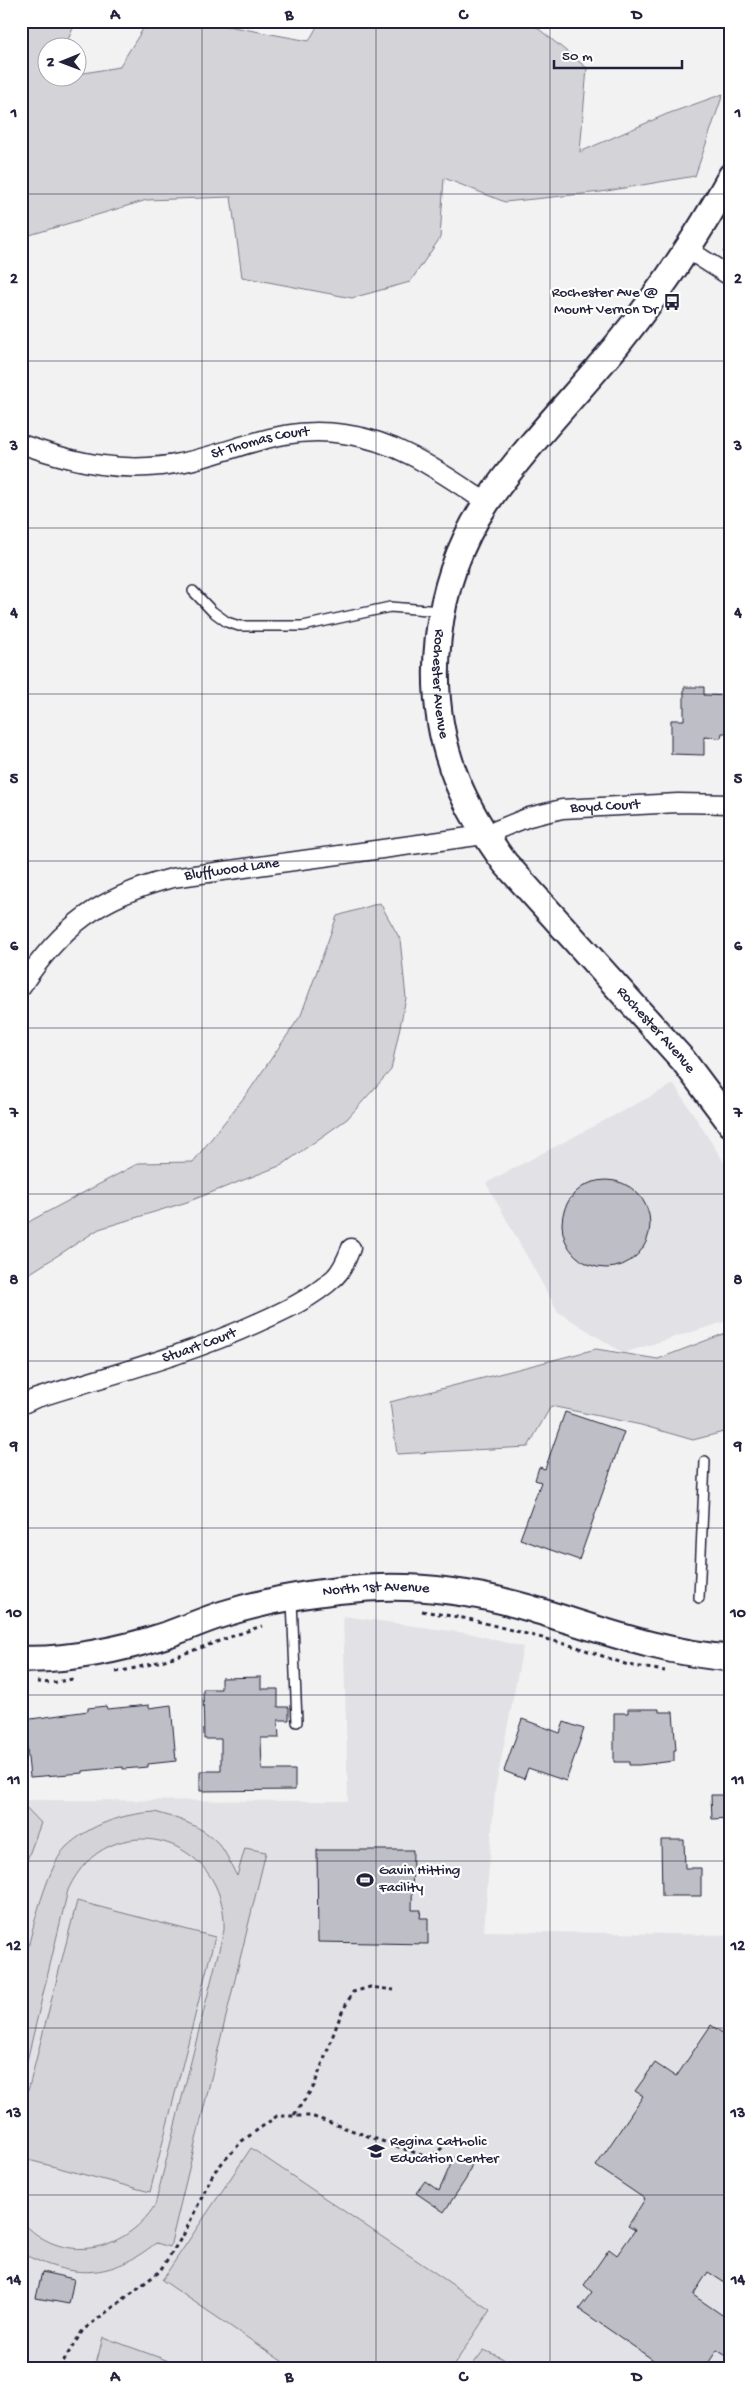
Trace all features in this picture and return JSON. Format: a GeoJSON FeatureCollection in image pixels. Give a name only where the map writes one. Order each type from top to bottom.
{"type":"FeatureCollection","features":[{"type":"Feature","properties":{"kind":"main road","name":"Rochester Avenue"},"geometry":{"type":"LineString","coordinates":[[731,176],[687,249],[619,342],[487,503],[466,539],[454,567],[442,612],[436,658],[440,720],[456,780],[484,835],[505,863],[683,1060],[731,1124]]}},
{"type":"Feature","properties":{"kind":"main road","name":"North 1st Avenue"},"geometry":{"type":"LineString","coordinates":[[21,1659],[68,1656],[117,1648],[164,1635],[223,1614],[293,1608],[370,1588],[424,1589],[471,1594],[528,1608],[612,1635],[668,1650],[731,1658]]}},
{"type":"Feature","properties":{"kind":"street"},"geometry":{"type":"LineString","coordinates":[[687,249],[731,277]]}},
{"type":"Feature","properties":{"kind":"street","name":"St Thomas Court"},"geometry":{"type":"LineString","coordinates":[[21,444],[88,464],[116,468],[151,468],[185,462],[264,438],[286,434],[315,432],[344,434],[373,440],[401,450],[428,464],[487,503]]}},
{"type":"Feature","properties":{"kind":"street","name":"Boyd Court"},"geometry":{"type":"LineString","coordinates":[[484,835],[530,816],[562,809],[678,803],[731,804]]}},
{"type":"Feature","properties":{"kind":"street","name":"Bluffwood Lane"},"geometry":{"type":"LineString","coordinates":[[21,987],[41,956],[62,934],[93,910],[113,898],[142,886],[172,878],[484,835]]}},
{"type":"Feature","properties":{"kind":"street","name":"Stuart Court"},"geometry":{"type":"LineString","coordinates":[[21,1405],[34,1399],[191,1350],[288,1310],[319,1291],[336,1276],[346,1262],[351,1248]]}},
{"type":"Feature","properties":{"kind":"lane"},"geometry":{"type":"LineString","coordinates":[[192,591],[220,616],[239,626],[303,626],[390,607],[442,612]]}},
{"type":"Feature","properties":{"kind":"lane"},"geometry":{"type":"LineString","coordinates":[[699,1598],[705,1461]]}},
{"type":"Feature","properties":{"kind":"lane"},"geometry":{"type":"LineString","coordinates":[[293,1608],[298,1722]]}},
{"type":"Feature","properties":{"kind":"path"},"geometry":{"type":"LineString","coordinates":[[726,251],[731,240]]}},
{"type":"Feature","properties":{"kind":"path"},"geometry":{"type":"LineString","coordinates":[[109,1673],[176,1658],[293,1608]]}},
{"type":"Feature","properties":{"kind":"path"},"geometry":{"type":"LineString","coordinates":[[414,1610],[469,1619],[577,1647],[628,1665],[675,1672]]}},
{"type":"Feature","properties":{"kind":"path"},"geometry":{"type":"LineString","coordinates":[[31,1681],[51,1682],[80,1678]]}},
{"type":"Feature","properties":{"kind":"path"},"geometry":{"type":"LineString","coordinates":[[294,2116],[314,2086],[341,2014],[353,1992],[370,1987],[394,1990]]}},
{"type":"Feature","properties":{"kind":"path"},"geometry":{"type":"LineString","coordinates":[[59,2368],[83,2330],[159,2272],[184,2234],[214,2172],[242,2141],[276,2116],[311,2116],[430,2158],[456,2136]]}},
{"type":"Feature","properties":{"kind":"shaded area"},"geometry":{"type":"Polygon","coordinates":[[[21,21],[76,21],[69,38],[38,38],[38,88],[88,88],[88,72],[119,67],[148,21],[200,21],[309,41],[320,21],[529,21],[587,68],[580,152],[667,114],[723,94],[695,176],[601,192],[505,202],[444,178],[440,238],[410,282],[352,298],[242,277],[231,197],[147,200],[21,239],[21,21]]]}},
{"type":"Feature","properties":{"kind":"shaded area"},"geometry":{"type":"Polygon","coordinates":[[[380,903],[400,939],[406,998],[391,1070],[347,1119],[282,1165],[187,1202],[99,1229],[21,1279],[21,1228],[32,1220],[139,1163],[193,1162],[249,1091],[301,1015],[337,916],[380,903]]]}},
{"type":"Feature","properties":{"kind":"shaded area"},"geometry":{"type":"Polygon","coordinates":[[[674,1084],[731,1173],[731,1320],[623,1353],[558,1312],[486,1183],[674,1084]]]}},
{"type":"Feature","properties":{"kind":"shaded area"},"geometry":{"type":"Polygon","coordinates":[[[731,1331],[731,1430],[693,1440],[641,1425],[551,1406],[528,1447],[397,1454],[390,1402],[596,1349],[658,1359],[731,1331]]]}},
{"type":"Feature","properties":{"kind":"shaded area","name":"Regina Catholic Education Center"},"geometry":{"type":"Polygon","coordinates":[[[343,1616],[473,1634],[523,1647],[495,1791],[484,1931],[731,1935],[731,2368],[21,2368],[21,1800],[348,1801],[343,1616]]]}},
{"type":"Feature","properties":{"kind":"shaded area"},"geometry":{"type":"Polygon","coordinates":[[[21,1802],[41,1823],[21,1876],[21,1802]]]}},
{"type":"Feature","properties":{"kind":"shaded area"},"geometry":{"type":"Polygon","coordinates":[[[155,1812],[198,1828],[213,1838],[224,1851],[237,1876],[245,1848],[266,1852],[170,2247],[156,2243],[122,2264],[90,2272],[57,2268],[21,2253],[21,2220],[37,2235],[54,2244],[73,2248],[91,2248],[110,2243],[127,2234],[142,2221],[155,2205],[224,1930],[220,1898],[207,1872],[187,1853],[163,1842],[136,1839],[110,1846],[86,1863],[68,1890],[21,2086],[21,1983],[24,1966],[44,1890],[51,1872],[66,1847],[96,1826],[131,1815],[155,1812]]]}},
{"type":"Feature","properties":{"kind":"shaded area"},"geometry":{"type":"Polygon","coordinates":[[[77,1901],[215,1937],[150,2192],[21,2158],[21,2118],[77,1901]]]}},
{"type":"Feature","properties":{"kind":"shaded area"},"geometry":{"type":"Polygon","coordinates":[[[251,2148],[490,2310],[452,2368],[292,2368],[162,2280],[251,2148]]]}},
{"type":"Feature","properties":{"kind":"shaded area"},"geometry":{"type":"Polygon","coordinates":[[[103,2337],[188,2368],[95,2368],[103,2337]]]}},
{"type":"Feature","properties":{"kind":"shaded area"},"geometry":{"type":"Polygon","coordinates":[[[484,2350],[502,2358],[515,2368],[470,2368],[484,2350]]]}},
{"type":"Feature","properties":{"kind":"building"},"geometry":{"type":"Polygon","coordinates":[[[684,687],[704,687],[704,695],[731,696],[731,733],[722,733],[721,738],[704,737],[704,755],[671,754],[671,720],[684,720],[684,687]]]}},
{"type":"Feature","properties":{"kind":"building"},"geometry":{"type":"Polygon","coordinates":[[[606,1180],[623,1184],[637,1193],[646,1207],[650,1224],[646,1241],[637,1255],[623,1264],[606,1268],[589,1264],[575,1255],[566,1241],[562,1224],[566,1207],[575,1193],[589,1184],[606,1180]]]}},
{"type":"Feature","properties":{"kind":"building"},"geometry":{"type":"Polygon","coordinates":[[[565,1412],[624,1432],[579,1560],[520,1539],[541,1482],[535,1480],[539,1467],[545,1469],[565,1412]]]}},
{"type":"Feature","properties":{"kind":"building"},"geometry":{"type":"Polygon","coordinates":[[[261,1677],[261,1689],[278,1689],[278,1707],[289,1707],[289,1720],[278,1720],[279,1738],[261,1738],[262,1770],[295,1770],[295,1790],[200,1791],[200,1771],[221,1771],[221,1739],[204,1739],[203,1689],[221,1689],[221,1678],[261,1677]]]}},
{"type":"Feature","properties":{"kind":"building"},"geometry":{"type":"Polygon","coordinates":[[[149,1705],[149,1708],[171,1705],[176,1761],[148,1764],[148,1767],[123,1769],[123,1767],[83,1771],[83,1773],[30,1777],[24,1720],[88,1711],[88,1708],[106,1706],[107,1709],[149,1705]]]}},
{"type":"Feature","properties":{"kind":"building"},"geometry":{"type":"Polygon","coordinates":[[[628,1709],[659,1709],[659,1712],[673,1712],[676,1750],[674,1750],[674,1761],[639,1765],[629,1765],[629,1762],[614,1762],[614,1713],[628,1713],[628,1709]]]}},
{"type":"Feature","properties":{"kind":"building"},"geometry":{"type":"Polygon","coordinates":[[[522,1719],[560,1733],[564,1722],[584,1729],[566,1781],[528,1768],[524,1779],[504,1771],[522,1719]]]}},
{"type":"Feature","properties":{"kind":"building"},"geometry":{"type":"Polygon","coordinates":[[[711,1795],[731,1795],[731,1818],[712,1819],[711,1795]]]}},
{"type":"Feature","properties":{"kind":"building"},"geometry":{"type":"Polygon","coordinates":[[[661,1840],[684,1840],[685,1868],[701,1868],[701,1896],[662,1896],[661,1840]]]}},
{"type":"Feature","properties":{"kind":"building","name":"Gavin Hitting Facility"},"geometry":{"type":"Polygon","coordinates":[[[317,1850],[413,1850],[412,1910],[421,1910],[420,1918],[428,1918],[428,1944],[318,1942],[317,1850]]]}},
{"type":"Feature","properties":{"kind":"building"},"geometry":{"type":"Polygon","coordinates":[[[711,2025],[731,2039],[731,2287],[708,2272],[693,2295],[731,2321],[731,2359],[717,2350],[705,2368],[665,2368],[579,2309],[592,2292],[584,2285],[609,2249],[617,2255],[635,2230],[628,2226],[645,2199],[596,2166],[643,2096],[635,2091],[655,2063],[676,2077],[711,2025]]]}},
{"type":"Feature","properties":{"kind":"building"},"geometry":{"type":"Polygon","coordinates":[[[454,2157],[472,2164],[466,2179],[444,2212],[416,2193],[425,2181],[439,2191],[454,2157]]]}},
{"type":"Feature","properties":{"kind":"building"},"geometry":{"type":"Polygon","coordinates":[[[42,2272],[74,2279],[69,2304],[36,2298],[42,2272]]]}},
{"type":"Feature","properties":{"kind":"place","name":"Rochester Ave @ Mount Vernon Dr"},"geometry":{"type":"Point","coordinates":[672,302]}},
{"type":"Feature","properties":{"kind":"place","name":"Gavin Hitting Facility"},"geometry":{"type":"Point","coordinates":[365,1880]}},
{"type":"Feature","properties":{"kind":"place","name":"Regina Catholic Education Center"},"geometry":{"type":"Point","coordinates":[376,2151]}}]}
